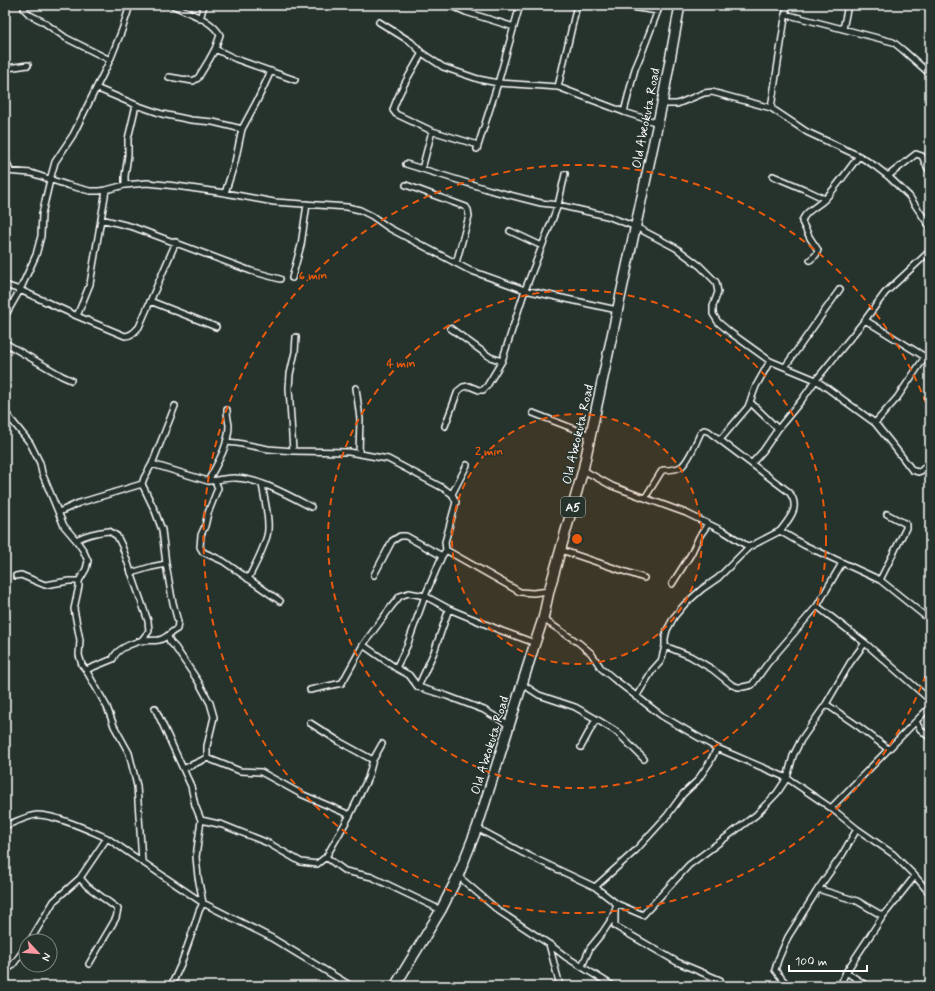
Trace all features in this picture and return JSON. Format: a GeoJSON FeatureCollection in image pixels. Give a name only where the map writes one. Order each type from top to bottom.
{"type":"FeatureCollection","features":[{"type":"Feature","properties":{"kind":"highway","name":"Old Abeokuta Road"},"geometry":{"type":"LineString","coordinates":[[395,986],[441,910],[458,876],[478,828],[543,619],[549,591],[583,470],[662,104],[680,5]]}},
{"type":"Feature","properties":{"kind":"street"},"geometry":{"type":"LineString","coordinates":[[26,5],[24,9],[30,15],[66,38],[110,60]]}},
{"type":"Feature","properties":{"kind":"street"},"geometry":{"type":"LineString","coordinates":[[5,316],[20,290],[36,255],[41,236],[42,214],[55,162],[73,135],[110,60],[130,5]]}},
{"type":"Feature","properties":{"kind":"street"},"geometry":{"type":"LineString","coordinates":[[169,77],[193,82],[198,78],[215,49],[220,35],[208,22],[172,5]]}},
{"type":"Feature","properties":{"kind":"street"},"geometry":{"type":"LineString","coordinates":[[200,18],[204,5]]}},
{"type":"Feature","properties":{"kind":"street"},"geometry":{"type":"LineString","coordinates":[[450,5],[466,12],[514,27]]}},
{"type":"Feature","properties":{"kind":"street"},"geometry":{"type":"LineString","coordinates":[[422,53],[395,104],[394,110],[396,114],[432,131],[477,147],[498,83],[520,5]]}},
{"type":"Feature","properties":{"kind":"street"},"geometry":{"type":"LineString","coordinates":[[558,88],[577,5]]}},
{"type":"Feature","properties":{"kind":"street"},"geometry":{"type":"LineString","coordinates":[[616,5],[658,11]]}},
{"type":"Feature","properties":{"kind":"street"},"geometry":{"type":"LineString","coordinates":[[624,112],[635,69],[660,5]]}},
{"type":"Feature","properties":{"kind":"street"},"geometry":{"type":"LineString","coordinates":[[771,108],[787,5]]}},
{"type":"Feature","properties":{"kind":"street"},"geometry":{"type":"LineString","coordinates":[[843,29],[848,5]]}},
{"type":"Feature","properties":{"kind":"street"},"geometry":{"type":"LineString","coordinates":[[785,14],[893,42],[930,74]]}},
{"type":"Feature","properties":{"kind":"street"},"geometry":{"type":"LineString","coordinates":[[379,22],[411,42],[422,53],[443,68],[478,79],[498,83],[558,88],[658,123]]}},
{"type":"Feature","properties":{"kind":"street"},"geometry":{"type":"LineString","coordinates":[[215,49],[236,59],[294,80]]}},
{"type":"Feature","properties":{"kind":"street"},"geometry":{"type":"LineString","coordinates":[[5,69],[28,65]]}},
{"type":"Feature","properties":{"kind":"street"},"geometry":{"type":"LineString","coordinates":[[225,193],[235,162],[242,129],[271,71]]}},
{"type":"Feature","properties":{"kind":"street"},"geometry":{"type":"LineString","coordinates":[[96,88],[162,114],[191,120],[213,122],[242,129]]}},
{"type":"Feature","properties":{"kind":"street"},"geometry":{"type":"LineString","coordinates":[[662,104],[677,104],[704,93],[712,92],[771,108],[807,132],[859,156],[875,166],[909,196],[930,227]]}},
{"type":"Feature","properties":{"kind":"street"},"geometry":{"type":"LineString","coordinates":[[125,185],[128,139],[136,105]]}},
{"type":"Feature","properties":{"kind":"street"},"geometry":{"type":"LineString","coordinates":[[422,169],[432,131]]}},
{"type":"Feature","properties":{"kind":"street"},"geometry":{"type":"LineString","coordinates":[[888,176],[916,154],[922,156],[930,171]]}},
{"type":"Feature","properties":{"kind":"street"},"geometry":{"type":"LineString","coordinates":[[810,260],[818,250],[810,238],[802,221],[811,209],[825,199],[859,156]]}},
{"type":"Feature","properties":{"kind":"street"},"geometry":{"type":"LineString","coordinates":[[5,157],[8,171],[32,173],[50,180],[90,191],[99,191],[125,185],[147,183],[225,193],[274,202],[347,207],[360,210],[372,216],[389,228],[469,270],[525,290],[617,310]]}},
{"type":"Feature","properties":{"kind":"street"},"geometry":{"type":"LineString","coordinates":[[406,164],[541,203],[558,205],[607,216],[636,227],[676,248],[700,266],[716,282],[718,292],[712,314],[718,322],[731,333],[770,361],[816,380],[875,423],[912,470],[918,472],[922,471],[930,462]]}},
{"type":"Feature","properties":{"kind":"street"},"geometry":{"type":"LineString","coordinates":[[445,426],[458,391],[463,386],[483,390],[502,361],[525,290],[558,205],[565,174]]}},
{"type":"Feature","properties":{"kind":"street"},"geometry":{"type":"LineString","coordinates":[[772,176],[825,199]]}},
{"type":"Feature","properties":{"kind":"street"},"geometry":{"type":"LineString","coordinates":[[406,185],[466,207],[468,210],[468,216],[456,263]]}},
{"type":"Feature","properties":{"kind":"street"},"geometry":{"type":"LineString","coordinates":[[77,316],[90,284],[106,190]]}},
{"type":"Feature","properties":{"kind":"street"},"geometry":{"type":"LineString","coordinates":[[292,278],[301,244],[307,204]]}},
{"type":"Feature","properties":{"kind":"street"},"geometry":{"type":"LineString","coordinates":[[101,219],[133,227],[250,271],[280,279]]}},
{"type":"Feature","properties":{"kind":"street"},"geometry":{"type":"LineString","coordinates":[[510,231],[542,246]]}},
{"type":"Feature","properties":{"kind":"street"},"geometry":{"type":"LineString","coordinates":[[5,284],[77,316],[125,336],[129,336],[139,326],[176,242]]}},
{"type":"Feature","properties":{"kind":"street"},"geometry":{"type":"LineString","coordinates":[[752,463],[763,451],[816,380],[885,294],[930,251]]}},
{"type":"Feature","properties":{"kind":"street"},"geometry":{"type":"LineString","coordinates":[[785,367],[840,288]]}},
{"type":"Feature","properties":{"kind":"street"},"geometry":{"type":"LineString","coordinates":[[150,301],[216,327]]}},
{"type":"Feature","properties":{"kind":"street"},"geometry":{"type":"LineString","coordinates":[[865,320],[930,360]]}},
{"type":"Feature","properties":{"kind":"street"},"geometry":{"type":"LineString","coordinates":[[450,328],[490,357],[502,361]]}},
{"type":"Feature","properties":{"kind":"street"},"geometry":{"type":"LineString","coordinates":[[292,451],[289,388],[296,336]]}},
{"type":"Feature","properties":{"kind":"street"},"geometry":{"type":"LineString","coordinates":[[5,343],[71,380]]}},
{"type":"Feature","properties":{"kind":"street"},"geometry":{"type":"LineString","coordinates":[[875,423],[897,398],[925,357]]}},
{"type":"Feature","properties":{"kind":"street"},"geometry":{"type":"LineString","coordinates":[[720,440],[748,407],[756,386],[770,361]]}},
{"type":"Feature","properties":{"kind":"street"},"geometry":{"type":"LineString","coordinates":[[356,388],[360,419],[358,453]]}},
{"type":"Feature","properties":{"kind":"street"},"geometry":{"type":"LineString","coordinates":[[750,402],[778,429]]}},
{"type":"Feature","properties":{"kind":"street"},"geometry":{"type":"LineString","coordinates":[[86,670],[113,659],[114,655],[121,648],[141,641],[160,640],[168,636],[170,632],[177,629],[178,622],[172,599],[162,530],[142,484],[152,464],[175,406]]}},
{"type":"Feature","properties":{"kind":"street"},"geometry":{"type":"LineString","coordinates":[[208,481],[226,442],[229,426],[227,410]]}},
{"type":"Feature","properties":{"kind":"street"},"geometry":{"type":"LineString","coordinates":[[5,412],[30,442],[40,463],[42,473],[64,526],[83,550],[88,561],[86,569],[79,581],[74,609],[80,640],[79,655],[82,665],[107,707],[114,726],[129,753],[137,786],[142,861]]}},
{"type":"Feature","properties":{"kind":"street"},"geometry":{"type":"LineString","coordinates":[[533,413],[590,435]]}},
{"type":"Feature","properties":{"kind":"street"},"geometry":{"type":"LineString","coordinates":[[636,697],[652,671],[661,661],[667,630],[674,617],[684,605],[702,589],[718,578],[749,547],[780,531],[793,514],[794,502],[793,496],[789,492],[752,463],[708,431],[704,430],[701,432],[687,460],[682,466],[670,470],[663,470],[645,498]]}},
{"type":"Feature","properties":{"kind":"street"},"geometry":{"type":"LineString","coordinates":[[226,442],[292,451],[349,452],[388,459],[452,494],[456,502],[446,542],[446,550],[442,556],[407,646],[396,668]]}},
{"type":"Feature","properties":{"kind":"street"},"geometry":{"type":"LineString","coordinates":[[152,464],[208,481],[234,478],[245,479],[262,484],[311,507]]}},
{"type":"Feature","properties":{"kind":"street"},"geometry":{"type":"LineString","coordinates":[[452,494],[467,465]]}},
{"type":"Feature","properties":{"kind":"street"},"geometry":{"type":"LineString","coordinates":[[583,470],[612,486],[631,494],[686,513],[725,532],[749,547]]}},
{"type":"Feature","properties":{"kind":"street"},"geometry":{"type":"LineString","coordinates":[[215,481],[218,488],[208,513],[201,536],[200,547],[203,552],[222,561],[280,602]]}},
{"type":"Feature","properties":{"kind":"street"},"geometry":{"type":"LineString","coordinates":[[58,512],[79,503],[142,484]]}},
{"type":"Feature","properties":{"kind":"street"},"geometry":{"type":"LineString","coordinates":[[248,579],[259,558],[268,535],[268,520],[262,484]]}},
{"type":"Feature","properties":{"kind":"street"},"geometry":{"type":"LineString","coordinates":[[880,580],[906,528],[906,524],[887,514]]}},
{"type":"Feature","properties":{"kind":"street"},"geometry":{"type":"LineString","coordinates":[[672,584],[708,524]]}},
{"type":"Feature","properties":{"kind":"street"},"geometry":{"type":"LineString","coordinates":[[76,540],[85,535],[96,532],[109,531],[117,536],[122,546],[148,621],[149,631],[141,641]]}},
{"type":"Feature","properties":{"kind":"street"},"geometry":{"type":"LineString","coordinates":[[780,531],[804,545],[880,580],[930,620]]}},
{"type":"Feature","properties":{"kind":"street"},"geometry":{"type":"LineString","coordinates":[[374,575],[392,541],[400,536],[406,536],[442,556]]}},
{"type":"Feature","properties":{"kind":"street"},"geometry":{"type":"LineString","coordinates":[[446,550],[520,592],[533,593],[549,591]]}},
{"type":"Feature","properties":{"kind":"street"},"geometry":{"type":"LineString","coordinates":[[561,550],[644,578]]}},
{"type":"Feature","properties":{"kind":"street"},"geometry":{"type":"LineString","coordinates":[[665,646],[690,656],[712,669],[732,685],[743,687],[752,685],[768,663],[817,606],[842,563]]}},
{"type":"Feature","properties":{"kind":"street"},"geometry":{"type":"LineString","coordinates":[[131,573],[166,564]]}},
{"type":"Feature","properties":{"kind":"street"},"geometry":{"type":"LineString","coordinates":[[16,576],[21,575],[45,585],[79,581]]}},
{"type":"Feature","properties":{"kind":"street"},"geometry":{"type":"LineString","coordinates":[[310,690],[342,683],[363,645],[391,607],[400,596],[409,593],[426,596],[449,608],[502,631],[535,643]]}},
{"type":"Feature","properties":{"kind":"street"},"geometry":{"type":"LineString","coordinates":[[817,606],[865,643],[930,700]]}},
{"type":"Feature","properties":{"kind":"street"},"geometry":{"type":"LineString","coordinates":[[418,687],[434,652],[449,608]]}},
{"type":"Feature","properties":{"kind":"street"},"geometry":{"type":"LineString","coordinates":[[543,619],[579,643],[591,653],[601,668],[662,716],[717,748],[787,778],[831,808],[857,829],[893,854],[915,876],[930,894]]}},
{"type":"Feature","properties":{"kind":"street"},"geometry":{"type":"LineString","coordinates":[[168,636],[170,642],[198,681],[210,703],[214,717],[207,746],[207,758]]}},
{"type":"Feature","properties":{"kind":"street"},"geometry":{"type":"LineString","coordinates":[[478,828],[523,853],[594,887],[617,904],[643,915],[689,865],[756,815],[776,793],[787,778],[793,756],[801,740],[826,704],[850,662],[865,643]]}},
{"type":"Feature","properties":{"kind":"street"},"geometry":{"type":"LineString","coordinates":[[363,645],[396,668],[409,675],[418,687],[484,710],[509,725]]}},
{"type":"Feature","properties":{"kind":"street"},"geometry":{"type":"LineString","coordinates":[[522,684],[539,695],[575,707],[596,719],[617,732],[644,759]]}},
{"type":"Feature","properties":{"kind":"street"},"geometry":{"type":"LineString","coordinates":[[826,704],[888,749]]}},
{"type":"Feature","properties":{"kind":"street"},"geometry":{"type":"LineString","coordinates":[[155,708],[191,786],[195,805],[201,820],[196,857],[203,903],[182,964],[171,986]]}},
{"type":"Feature","properties":{"kind":"street"},"geometry":{"type":"LineString","coordinates":[[831,808],[888,749],[925,712],[930,709]]}},
{"type":"Feature","properties":{"kind":"street"},"geometry":{"type":"LineString","coordinates":[[581,747],[596,719]]}},
{"type":"Feature","properties":{"kind":"street"},"geometry":{"type":"LineString","coordinates":[[916,721],[920,729],[930,738]]}},
{"type":"Feature","properties":{"kind":"street"},"geometry":{"type":"LineString","coordinates":[[310,723],[373,760]]}},
{"type":"Feature","properties":{"kind":"street"},"geometry":{"type":"LineString","coordinates":[[910,727],[920,729]]}},
{"type":"Feature","properties":{"kind":"street"},"geometry":{"type":"LineString","coordinates":[[201,820],[223,825],[268,843],[301,862],[317,864],[326,858],[350,815],[368,778],[373,760],[382,744]]}},
{"type":"Feature","properties":{"kind":"street"},"geometry":{"type":"LineString","coordinates":[[594,887],[635,851],[667,816],[683,794],[697,781],[710,762],[717,748]]}},
{"type":"Feature","properties":{"kind":"street"},"geometry":{"type":"LineString","coordinates":[[183,769],[207,758],[240,771],[261,772],[301,794],[350,815]]}},
{"type":"Feature","properties":{"kind":"street"},"geometry":{"type":"LineString","coordinates":[[5,826],[36,815],[54,818],[92,831],[107,838],[203,903],[270,937],[351,986]]}},
{"type":"Feature","properties":{"kind":"street"},"geometry":{"type":"LineString","coordinates":[[788,986],[775,970],[788,937],[818,889],[842,855],[857,829]]}},
{"type":"Feature","properties":{"kind":"street"},"geometry":{"type":"LineString","coordinates":[[35,933],[54,901],[80,878],[107,838]]}},
{"type":"Feature","properties":{"kind":"street"},"geometry":{"type":"LineString","coordinates":[[326,858],[345,871],[372,877],[441,910]]}},
{"type":"Feature","properties":{"kind":"street"},"geometry":{"type":"LineString","coordinates":[[458,876],[499,911],[566,957],[613,986]]}},
{"type":"Feature","properties":{"kind":"street"},"geometry":{"type":"LineString","coordinates":[[840,986],[846,972],[883,916],[915,876]]}},
{"type":"Feature","properties":{"kind":"street"},"geometry":{"type":"LineString","coordinates":[[80,878],[87,886],[118,909],[116,918],[89,964]]}},
{"type":"Feature","properties":{"kind":"street"},"geometry":{"type":"LineString","coordinates":[[818,889],[857,901],[883,916]]}},
{"type":"Feature","properties":{"kind":"street"},"geometry":{"type":"LineString","coordinates":[[582,966],[590,948],[611,920],[617,904]]}},
{"type":"Feature","properties":{"kind":"street"},"geometry":{"type":"LineString","coordinates":[[615,910],[615,926],[677,962],[720,980]]}},
{"type":"Feature","properties":{"kind":"street"},"geometry":{"type":"LineString","coordinates":[[549,944],[560,986]]}},
{"type":"Feature","properties":{"kind":"street"},"geometry":{"type":"LineString","coordinates":[[930,948],[930,963]]}},
{"type":"Feature","properties":{"kind":"street"},"geometry":{"type":"LineString","coordinates":[[5,971],[12,966],[18,958]]}},
{"type":"Feature","properties":{"kind":"street"},"geometry":{"type":"LineString","coordinates":[[846,972],[867,986]]}}]}
